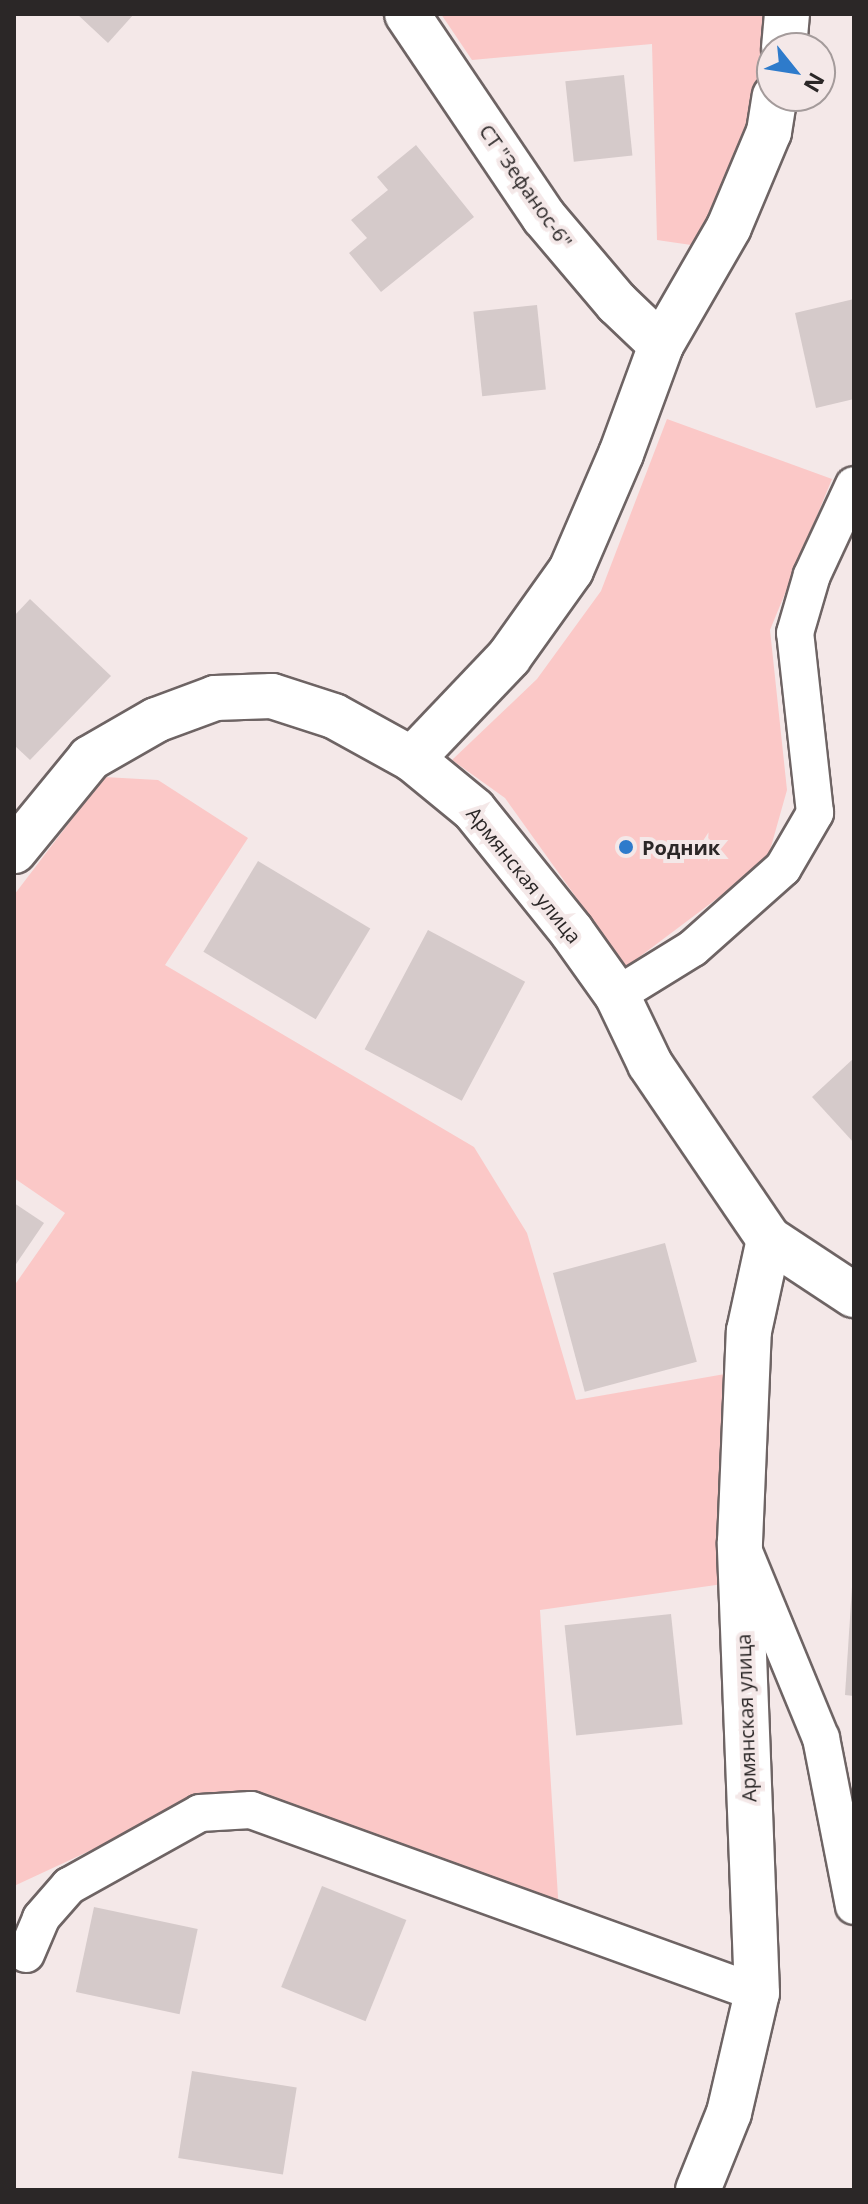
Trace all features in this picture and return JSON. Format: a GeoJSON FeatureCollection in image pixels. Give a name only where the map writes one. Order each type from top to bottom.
{"type":"FeatureCollection","features":[{"type":"Feature","properties":{"kind":"street","name":"СТ \"Зефанос-6\""},"geometry":{"type":"LineString","coordinates":[[407,14],[544,217],[617,303],[661,345]]}},
{"type":"Feature","properties":{"kind":"street"},"geometry":{"type":"LineString","coordinates":[[412,759],[509,657],[571,570],[621,454],[661,345],[729,227],[769,132],[772,112]]}},
{"type":"Feature","properties":{"kind":"street","name":"Армянская улица"},"geometry":{"type":"LineString","coordinates":[[14,851],[90,758],[156,720],[215,698],[272,696],[334,716],[412,759],[474,810],[572,932],[617,995],[650,1064],[769,1239],[854,1295]]}},
{"type":"Feature","properties":{"kind":"street","name":"Армянская улица"},"geometry":{"type":"LineString","coordinates":[[698,2190],[729,2113],[757,1993],[740,1542],[749,1331],[769,1239]]}},
{"type":"Feature","properties":{"kind":"lane"},"geometry":{"type":"LineString","coordinates":[[617,995],[693,948],[783,868],[815,813],[795,633],[812,575],[854,485]]}},
{"type":"Feature","properties":{"kind":"lane"},"geometry":{"type":"LineString","coordinates":[[740,1542],[821,1738],[854,1906]]}},
{"type":"Feature","properties":{"kind":"lane"},"geometry":{"type":"LineString","coordinates":[[26,1954],[41,1918],[69,1886],[200,1813],[251,1810],[757,1993]]}},
{"type":"Feature","properties":{"kind":"shaded area"},"geometry":{"type":"Polygon","coordinates":[[[441,14],[766,14],[766,32],[756,32],[756,83],[747,128],[698,246],[657,240],[652,44],[472,60],[441,14]]]}},
{"type":"Feature","properties":{"kind":"shaded area"},"geometry":{"type":"Polygon","coordinates":[[[667,419],[832,479],[770,630],[787,790],[767,861],[626,967],[505,798],[452,760],[537,679],[601,591],[667,419]]]}},
{"type":"Feature","properties":{"kind":"shaded area"},"geometry":{"type":"Polygon","coordinates":[[[104,777],[158,780],[248,838],[165,965],[474,1147],[527,1233],[576,1400],[725,1374],[730,1583],[540,1610],[559,1913],[197,1801],[14,1886],[14,1286],[65,1213],[14,1178],[14,895],[104,777]]]}},
{"type":"Feature","properties":{"kind":"building"},"geometry":{"type":"Polygon","coordinates":[[[77,14],[134,14],[108,43],[77,14]]]}},
{"type":"Feature","properties":{"kind":"building"},"geometry":{"type":"Polygon","coordinates":[[[624,75],[632,156],[574,162],[565,81],[624,75]]]}},
{"type":"Feature","properties":{"kind":"building"},"geometry":{"type":"Polygon","coordinates":[[[416,145],[474,217],[381,292],[349,253],[367,238],[351,220],[388,190],[377,177],[416,145]]]}},
{"type":"Feature","properties":{"kind":"building"},"geometry":{"type":"Polygon","coordinates":[[[854,299],[854,399],[816,408],[795,313],[854,299]]]}},
{"type":"Feature","properties":{"kind":"building"},"geometry":{"type":"Polygon","coordinates":[[[537,305],[546,390],[482,396],[473,312],[537,305]]]}},
{"type":"Feature","properties":{"kind":"building"},"geometry":{"type":"Polygon","coordinates":[[[30,599],[111,676],[30,760],[14,745],[14,616],[30,599]]]}},
{"type":"Feature","properties":{"kind":"building"},"geometry":{"type":"Polygon","coordinates":[[[258,861],[370,928],[316,1019],[203,952],[258,861]]]}},
{"type":"Feature","properties":{"kind":"building"},"geometry":{"type":"Polygon","coordinates":[[[428,930],[525,982],[462,1101],[365,1049],[428,930]]]}},
{"type":"Feature","properties":{"kind":"building"},"geometry":{"type":"Polygon","coordinates":[[[854,1058],[854,1143],[812,1097],[854,1058]]]}},
{"type":"Feature","properties":{"kind":"building"},"geometry":{"type":"Polygon","coordinates":[[[14,1203],[44,1223],[14,1267],[14,1203]]]}},
{"type":"Feature","properties":{"kind":"building"},"geometry":{"type":"Polygon","coordinates":[[[665,1243],[697,1362],[585,1392],[553,1273],[665,1243]]]}},
{"type":"Feature","properties":{"kind":"building"},"geometry":{"type":"Polygon","coordinates":[[[854,1587],[854,1696],[845,1695],[854,1587]]]}},
{"type":"Feature","properties":{"kind":"building"},"geometry":{"type":"Polygon","coordinates":[[[671,1614],[683,1724],[576,1736],[565,1625],[671,1614]]]}},
{"type":"Feature","properties":{"kind":"building"},"geometry":{"type":"Polygon","coordinates":[[[322,1886],[406,1920],[366,2021],[281,1987],[322,1886]]]}},
{"type":"Feature","properties":{"kind":"building"},"geometry":{"type":"Polygon","coordinates":[[[94,1907],[198,1929],[180,2014],[76,1992],[94,1907]]]}},
{"type":"Feature","properties":{"kind":"building"},"geometry":{"type":"Polygon","coordinates":[[[192,2071],[297,2088],[283,2174],[178,2158],[192,2071]]]}},
{"type":"Feature","properties":{"kind":"place","name":"Родник"},"geometry":{"type":"Point","coordinates":[626,847]}}]}
